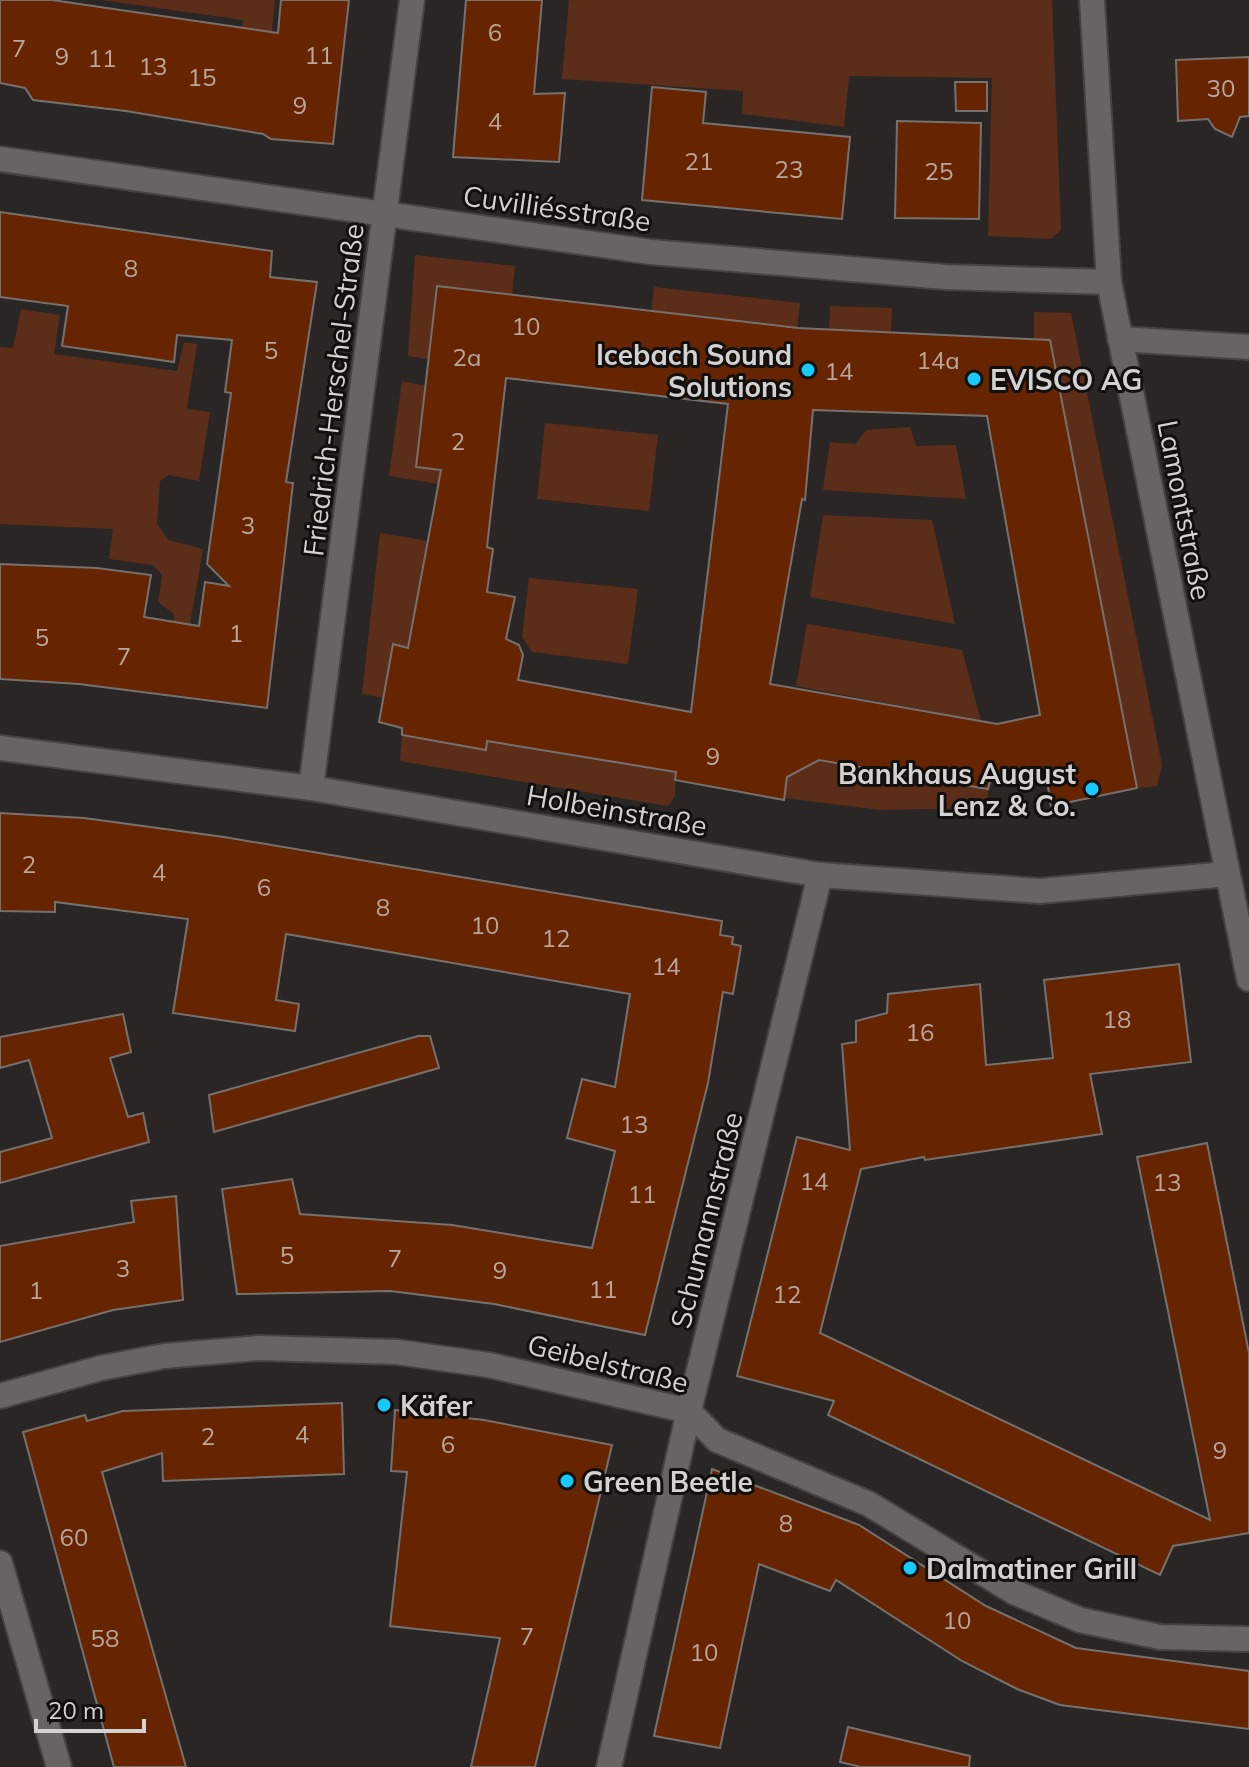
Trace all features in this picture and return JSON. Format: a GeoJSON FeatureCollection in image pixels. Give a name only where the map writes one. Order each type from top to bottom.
{"type":"FeatureCollection","features":[{"type":"Feature","properties":{"kind":"street","name":"Friedrich-Herschel-Straße"},"geometry":{"type":"LineString","coordinates":[[311,788],[412,0]]}},
{"type":"Feature","properties":{"kind":"street","name":"Lamontstraße"},"geometry":{"type":"LineString","coordinates":[[1092,0],[1109,282],[1227,874],[1241,897],[1249,979]]}},
{"type":"Feature","properties":{"kind":"street","name":"Cuvilliésstraße"},"geometry":{"type":"LineString","coordinates":[[0,159],[651,252],[945,277],[1109,282]]}},
{"type":"Feature","properties":{"kind":"street"},"geometry":{"type":"LineString","coordinates":[[1120,339],[1249,347]]}},
{"type":"Feature","properties":{"kind":"street","name":"Holbeinstraße"},"geometry":{"type":"LineString","coordinates":[[0,748],[311,788],[820,875],[1040,891],[1227,874]]}},
{"type":"Feature","properties":{"kind":"street","name":"Schumannstraße"},"geometry":{"type":"LineString","coordinates":[[609,1767],[689,1411],[820,875]]}},
{"type":"Feature","properties":{"kind":"street","name":"Geibelstraße"},"geometry":{"type":"LineString","coordinates":[[0,1396],[164,1356],[259,1348],[397,1352],[489,1365],[689,1411],[717,1440],[869,1504],[1014,1592],[1080,1620],[1160,1637],[1249,1639]]}},
{"type":"Feature","properties":{"kind":"street"},"geometry":{"type":"LineString","coordinates":[[0,1563],[59,1767]]}},
{"type":"Feature","properties":{"kind":"shaded area"},"geometry":{"type":"Polygon","coordinates":[[[101,0],[275,0],[268,73],[236,69],[243,20],[101,0]]]}},
{"type":"Feature","properties":{"kind":"shaded area"},"geometry":{"type":"Polygon","coordinates":[[[569,0],[1052,0],[1061,230],[1051,239],[988,236],[992,78],[849,76],[844,127],[742,114],[743,91],[562,79],[569,0]]]}},
{"type":"Feature","properties":{"kind":"shaded area"},"geometry":{"type":"Polygon","coordinates":[[[415,255],[515,266],[512,296],[437,286],[428,359],[408,356],[415,255]]]}},
{"type":"Feature","properties":{"kind":"shaded area"},"geometry":{"type":"Polygon","coordinates":[[[654,287],[800,303],[797,328],[651,313],[654,287]]]}},
{"type":"Feature","properties":{"kind":"shaded area"},"geometry":{"type":"Polygon","coordinates":[[[830,306],[892,308],[891,332],[829,330],[830,306]]]}},
{"type":"Feature","properties":{"kind":"shaded area"},"geometry":{"type":"Polygon","coordinates":[[[21,309],[60,315],[54,354],[177,371],[184,342],[197,344],[187,409],[210,412],[199,481],[169,475],[160,481],[157,524],[168,540],[203,549],[190,624],[173,626],[174,614],[158,602],[162,575],[153,565],[109,559],[113,529],[0,524],[0,347],[13,348],[21,309]]]}},
{"type":"Feature","properties":{"kind":"shaded area"},"geometry":{"type":"Polygon","coordinates":[[[1034,312],[1071,313],[1162,765],[1157,786],[1137,788],[1050,341],[1034,339],[1034,312]]]}},
{"type":"Feature","properties":{"kind":"shaded area"},"geometry":{"type":"Polygon","coordinates":[[[402,381],[425,386],[416,466],[441,470],[438,484],[389,476],[402,381]]]}},
{"type":"Feature","properties":{"kind":"shaded area"},"geometry":{"type":"Polygon","coordinates":[[[545,423],[658,435],[649,511],[537,499],[545,423]]]}},
{"type":"Feature","properties":{"kind":"shaded area"},"geometry":{"type":"Polygon","coordinates":[[[910,427],[916,446],[956,445],[966,499],[823,490],[830,442],[856,444],[866,430],[910,427]]]}},
{"type":"Feature","properties":{"kind":"shaded area"},"geometry":{"type":"Polygon","coordinates":[[[823,515],[932,520],[955,624],[810,597],[823,515]]]}},
{"type":"Feature","properties":{"kind":"shaded area"},"geometry":{"type":"Polygon","coordinates":[[[380,533],[428,541],[408,648],[394,644],[384,698],[362,694],[380,533]]]}},
{"type":"Feature","properties":{"kind":"shaded area"},"geometry":{"type":"Polygon","coordinates":[[[529,578],[638,589],[628,664],[532,652],[522,637],[529,578]]]}},
{"type":"Feature","properties":{"kind":"shaded area"},"geometry":{"type":"Polygon","coordinates":[[[807,624],[962,650],[981,721],[796,686],[807,624]]]}},
{"type":"Feature","properties":{"kind":"shaded area"},"geometry":{"type":"Polygon","coordinates":[[[402,735],[485,750],[487,741],[676,772],[675,796],[668,806],[400,761],[402,735]]]}},
{"type":"Feature","properties":{"kind":"shaded area"},"geometry":{"type":"Polygon","coordinates":[[[810,759],[988,789],[987,808],[881,810],[784,798],[788,772],[805,768],[810,759]]]}},
{"type":"Feature","properties":{"kind":"building"},"geometry":{"type":"Polygon","coordinates":[[[0,0],[52,0],[278,33],[281,0],[349,0],[333,144],[271,139],[263,134],[126,111],[33,100],[25,88],[0,83],[0,0]]]}},
{"type":"Feature","properties":{"kind":"building"},"geometry":{"type":"Polygon","coordinates":[[[466,0],[542,0],[534,94],[565,93],[559,162],[453,157],[466,0]]]}},
{"type":"Feature","properties":{"kind":"building"},"geometry":{"type":"Polygon","coordinates":[[[1249,57],[1249,116],[1240,117],[1232,137],[1215,129],[1208,119],[1178,121],[1176,60],[1249,57]]]}},
{"type":"Feature","properties":{"kind":"building"},"geometry":{"type":"Polygon","coordinates":[[[955,82],[987,82],[987,111],[956,111],[955,82]]]}},
{"type":"Feature","properties":{"kind":"building"},"geometry":{"type":"Polygon","coordinates":[[[652,87],[706,92],[703,123],[850,137],[842,219],[642,200],[652,87]]]}},
{"type":"Feature","properties":{"kind":"building"},"geometry":{"type":"Polygon","coordinates":[[[897,121],[981,123],[979,219],[895,218],[897,121]]]}},
{"type":"Feature","properties":{"kind":"building"},"geometry":{"type":"Polygon","coordinates":[[[0,212],[272,251],[270,277],[317,282],[286,482],[293,483],[267,708],[79,684],[0,679],[0,564],[97,568],[151,575],[144,617],[199,626],[205,582],[229,586],[207,564],[231,393],[225,392],[232,340],[177,335],[174,362],[62,346],[68,306],[0,297],[0,212]]]}},
{"type":"Feature","properties":{"kind":"building"},"geometry":{"type":"Polygon","coordinates":[[[437,286],[798,328],[1050,340],[1137,788],[1051,806],[1045,768],[991,778],[988,789],[819,760],[787,777],[784,800],[675,780],[676,772],[487,741],[486,750],[402,735],[402,728],[379,722],[393,644],[408,648],[441,470],[416,467],[437,286]],[[506,378],[487,547],[493,549],[487,592],[515,597],[506,639],[519,645],[523,655],[518,680],[691,712],[728,404],[506,378]],[[813,410],[805,500],[802,499],[770,684],[997,724],[1040,715],[987,416],[813,410]]]}},
{"type":"Feature","properties":{"kind":"building"},"geometry":{"type":"Polygon","coordinates":[[[0,813],[84,818],[224,837],[722,921],[720,935],[733,937],[732,944],[741,946],[733,994],[723,992],[708,1083],[645,1335],[494,1304],[390,1291],[237,1294],[222,1189],[292,1179],[300,1214],[452,1225],[592,1248],[615,1151],[567,1138],[582,1079],[615,1087],[630,994],[286,934],[276,1000],[299,1004],[295,1031],[173,1013],[188,919],[55,902],[55,912],[0,911],[0,813]]]}},
{"type":"Feature","properties":{"kind":"building"},"geometry":{"type":"Polygon","coordinates":[[[1179,964],[1191,1062],[1090,1074],[1102,1134],[925,1160],[924,1157],[861,1169],[820,1333],[1210,1520],[1137,1157],[1207,1143],[1249,1353],[1249,1533],[1173,1546],[1160,1575],[828,1415],[834,1401],[737,1376],[797,1137],[850,1150],[842,1044],[856,1042],[856,1021],[887,1013],[888,994],[980,984],[986,1065],[1053,1058],[1044,980],[1179,964]]]}},
{"type":"Feature","properties":{"kind":"building"},"geometry":{"type":"Polygon","coordinates":[[[123,1014],[131,1052],[110,1058],[128,1117],[143,1113],[149,1142],[0,1183],[0,1152],[52,1138],[29,1060],[0,1068],[0,1037],[123,1014]]]}},
{"type":"Feature","properties":{"kind":"building"},"geometry":{"type":"Polygon","coordinates":[[[418,1036],[430,1036],[439,1068],[214,1132],[209,1095],[418,1036]]]}},
{"type":"Feature","properties":{"kind":"building"},"geometry":{"type":"Polygon","coordinates":[[[176,1196],[183,1300],[113,1310],[0,1342],[0,1246],[134,1222],[131,1201],[176,1196]]]}},
{"type":"Feature","properties":{"kind":"building"},"geometry":{"type":"Polygon","coordinates":[[[342,1403],[344,1474],[163,1481],[162,1453],[102,1472],[186,1767],[114,1767],[23,1432],[85,1415],[87,1421],[123,1411],[342,1403]]]}},
{"type":"Feature","properties":{"kind":"building"},"geometry":{"type":"Polygon","coordinates":[[[395,1410],[484,1420],[612,1445],[535,1767],[471,1767],[500,1638],[390,1626],[407,1472],[391,1471],[395,1410]]]}},
{"type":"Feature","properties":{"kind":"building"},"geometry":{"type":"Polygon","coordinates":[[[712,1469],[859,1525],[986,1606],[1076,1648],[1249,1671],[1249,1729],[1060,1705],[1017,1689],[962,1661],[836,1580],[830,1591],[759,1564],[720,1748],[654,1736],[712,1469]]]}},
{"type":"Feature","properties":{"kind":"building"},"geometry":{"type":"Polygon","coordinates":[[[848,1727],[970,1756],[969,1767],[861,1767],[840,1762],[848,1727]]]}},
{"type":"Feature","properties":{"kind":"place","name":"Icebach Sound Solutions"},"geometry":{"type":"Point","coordinates":[808,370]}},
{"type":"Feature","properties":{"kind":"place","name":"EVISCO AG"},"geometry":{"type":"Point","coordinates":[974,379]}},
{"type":"Feature","properties":{"kind":"place","name":"Bankhaus August Lenz & Co."},"geometry":{"type":"Point","coordinates":[1092,789]}},
{"type":"Feature","properties":{"kind":"place","name":"Käfer"},"geometry":{"type":"Point","coordinates":[384,1405]}},
{"type":"Feature","properties":{"kind":"place","name":"Green Beetle"},"geometry":{"type":"Point","coordinates":[567,1481]}},
{"type":"Feature","properties":{"kind":"place","name":"Dalmatiner Grill"},"geometry":{"type":"Point","coordinates":[910,1568]}}]}
